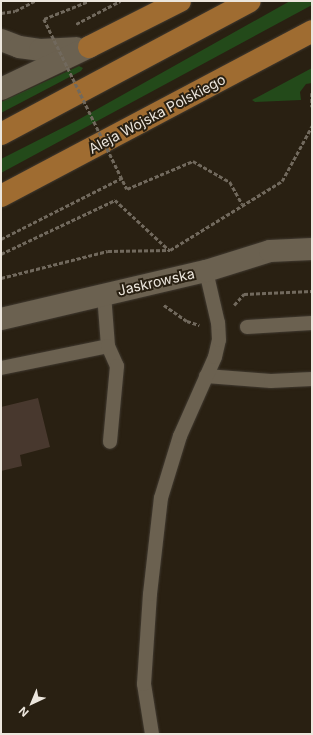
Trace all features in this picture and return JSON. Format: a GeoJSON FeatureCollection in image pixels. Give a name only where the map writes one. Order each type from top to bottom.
{"type":"FeatureCollection","features":[{"type":"Feature","properties":{"kind":"main road"},"geometry":{"type":"LineString","coordinates":[[89,47],[180,1]]}},
{"type":"Feature","properties":{"kind":"main road"},"geometry":{"type":"LineString","coordinates":[[1,134],[250,1]]}},
{"type":"Feature","properties":{"kind":"main road","name":"Aleja Wojska Polskiego"},"geometry":{"type":"LineString","coordinates":[[1,196],[312,31]]}},
{"type":"Feature","properties":{"kind":"street"},"geometry":{"type":"LineString","coordinates":[[1,40],[19,47],[40,50],[89,47]]}},
{"type":"Feature","properties":{"kind":"street"},"geometry":{"type":"LineString","coordinates":[[1,88],[89,47]]}},
{"type":"Feature","properties":{"kind":"street","name":"Jaskrowska"},"geometry":{"type":"LineString","coordinates":[[1,319],[206,271],[270,251],[312,249]]}},
{"type":"Feature","properties":{"kind":"lane"},"geometry":{"type":"LineString","coordinates":[[152,734],[144,684],[150,594],[162,498],[180,436],[206,376],[219,340],[218,323],[206,271]]}},
{"type":"Feature","properties":{"kind":"lane"},"geometry":{"type":"LineString","coordinates":[[104,294],[108,346],[117,366],[110,442]]}},
{"type":"Feature","properties":{"kind":"lane"},"geometry":{"type":"LineString","coordinates":[[247,328],[312,323]]}},
{"type":"Feature","properties":{"kind":"lane"},"geometry":{"type":"LineString","coordinates":[[1,368],[108,346]]}},
{"type":"Feature","properties":{"kind":"lane"},"geometry":{"type":"LineString","coordinates":[[206,376],[271,381],[312,379]]}},
{"type":"Feature","properties":{"kind":"path"},"geometry":{"type":"LineString","coordinates":[[1,12],[16,11],[35,1]]}},
{"type":"Feature","properties":{"kind":"path"},"geometry":{"type":"LineString","coordinates":[[89,1],[44,19],[127,189],[193,161],[230,182],[242,204]]}},
{"type":"Feature","properties":{"kind":"path"},"geometry":{"type":"LineString","coordinates":[[73,25],[120,1]]}},
{"type":"Feature","properties":{"kind":"path"},"geometry":{"type":"LineString","coordinates":[[52,36],[59,32]]}},
{"type":"Feature","properties":{"kind":"path"},"geometry":{"type":"LineString","coordinates":[[312,93],[312,107]]}},
{"type":"Feature","properties":{"kind":"path"},"geometry":{"type":"LineString","coordinates":[[1,278],[108,251],[170,250],[242,204],[282,181],[312,126]]}},
{"type":"Feature","properties":{"kind":"path"},"geometry":{"type":"LineString","coordinates":[[1,239],[122,178]]}},
{"type":"Feature","properties":{"kind":"path"},"geometry":{"type":"LineString","coordinates":[[1,254],[116,200],[170,250]]}},
{"type":"Feature","properties":{"kind":"path"},"geometry":{"type":"LineString","coordinates":[[162,304],[193,324],[202,326],[228,322],[235,303],[244,294],[312,291]]}},
{"type":"Feature","properties":{"kind":"green space"},"geometry":{"type":"Polygon","coordinates":[[[290,1],[312,1],[312,5],[1,173],[1,159],[76,121],[290,1]]]}},
{"type":"Feature","properties":{"kind":"green space"},"geometry":{"type":"Polygon","coordinates":[[[79,66],[83,68],[81,71],[1,113],[1,102],[79,66]]]}},
{"type":"Feature","properties":{"kind":"green space"},"geometry":{"type":"Polygon","coordinates":[[[312,68],[312,83],[306,84],[300,92],[301,100],[255,102],[252,100],[312,68]]]}},
{"type":"Feature","properties":{"kind":"building"},"geometry":{"type":"Polygon","coordinates":[[[38,398],[50,447],[20,455],[22,466],[1,471],[1,407],[38,398]]]}}]}
